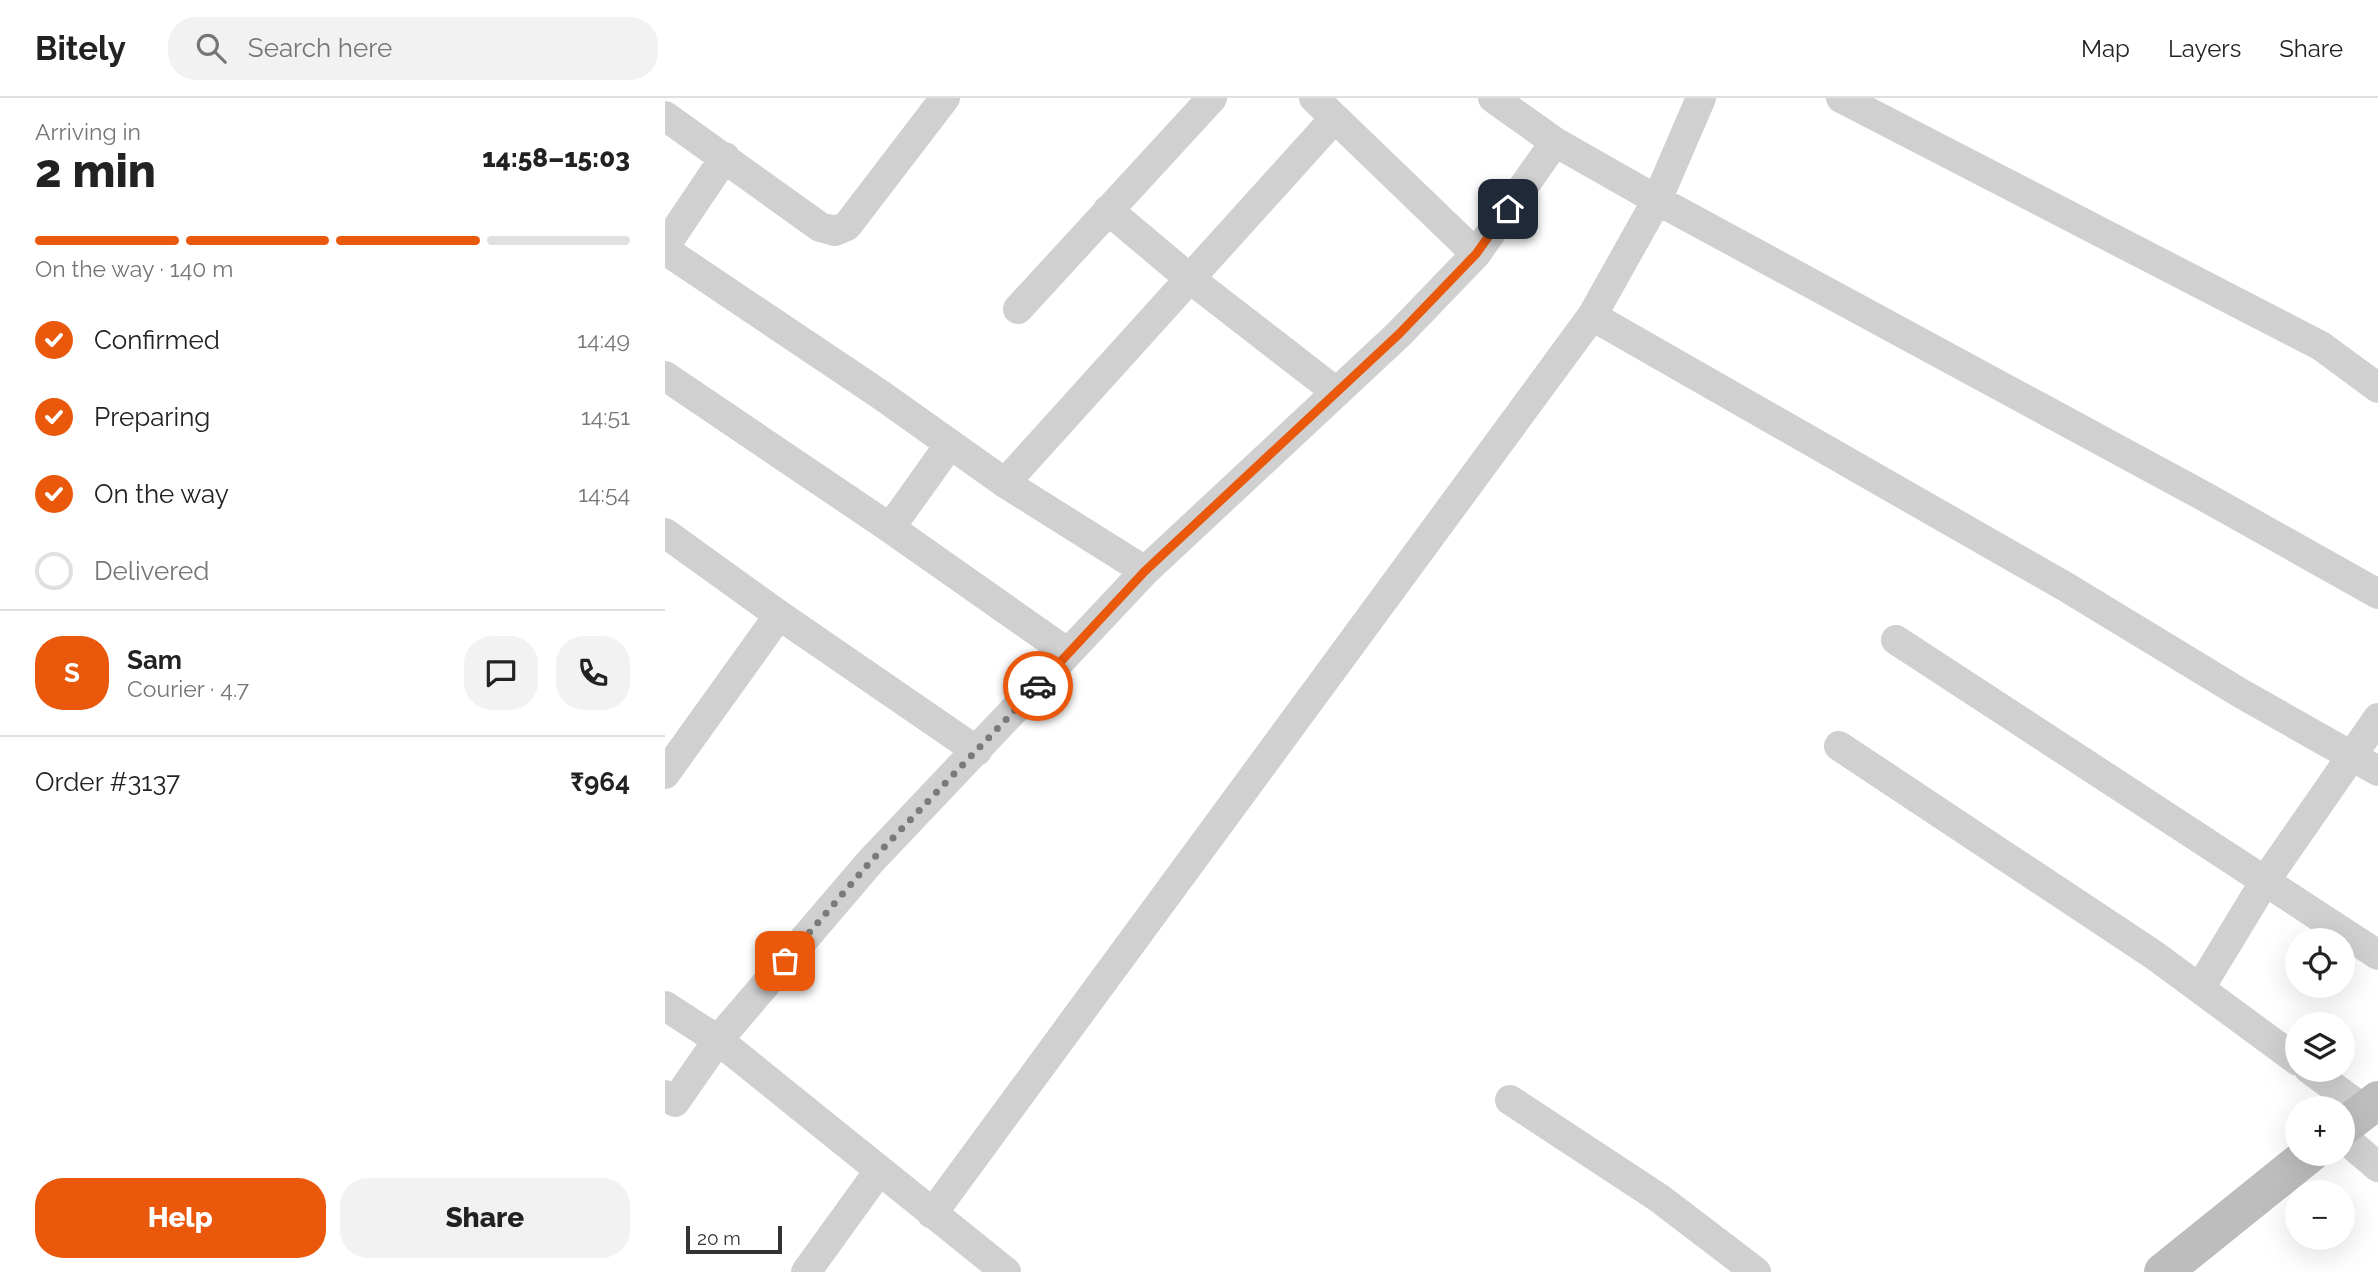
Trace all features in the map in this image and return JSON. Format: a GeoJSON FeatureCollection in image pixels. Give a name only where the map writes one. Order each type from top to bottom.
{"type":"FeatureCollection","features":[{"type":"Feature","properties":{"kind":"main road"},"geometry":{"type":"LineString","coordinates":[[2163,1272],[2295,1166]]}},
{"type":"Feature","properties":{"kind":"street"},"geometry":{"type":"LineString","coordinates":[[665,116],[820,227],[835,231],[848,226],[945,98]]}},
{"type":"Feature","properties":{"kind":"street"},"geometry":{"type":"LineString","coordinates":[[1018,309],[1212,98]]}},
{"type":"Feature","properties":{"kind":"street"},"geometry":{"type":"LineString","coordinates":[[1493,98],[1555,142],[1657,200],[2209,499],[2378,594]]}},
{"type":"Feature","properties":{"kind":"street"},"geometry":{"type":"LineString","coordinates":[[932,1214],[1592,316],[1657,200],[1701,98]]}},
{"type":"Feature","properties":{"kind":"street"},"geometry":{"type":"LineString","coordinates":[[1841,98],[2322,346],[2378,388]]}},
{"type":"Feature","properties":{"kind":"street"},"geometry":{"type":"LineString","coordinates":[[1005,483],[1189,278],[1324,108],[1476,254]]}},
{"type":"Feature","properties":{"kind":"street"},"geometry":{"type":"LineString","coordinates":[[669,1106],[718,1040],[870,862],[1145,571],[1399,334],[1476,254],[1555,142]]}},
{"type":"Feature","properties":{"kind":"street"},"geometry":{"type":"LineString","coordinates":[[725,157],[665,248],[1005,483],[1145,571]]}},
{"type":"Feature","properties":{"kind":"street"},"geometry":{"type":"LineString","coordinates":[[1108,210],[1189,278],[1335,391]]}},
{"type":"Feature","properties":{"kind":"street"},"geometry":{"type":"LineString","coordinates":[[1592,316],[2066,587],[2242,694],[2378,771]]}},
{"type":"Feature","properties":{"kind":"street"},"geometry":{"type":"LineString","coordinates":[[665,376],[890,528],[1068,653]]}},
{"type":"Feature","properties":{"kind":"street"},"geometry":{"type":"LineString","coordinates":[[890,528],[950,444]]}},
{"type":"Feature","properties":{"kind":"street"},"geometry":{"type":"LineString","coordinates":[[665,533],[977,751]]}},
{"type":"Feature","properties":{"kind":"street"},"geometry":{"type":"LineString","coordinates":[[665,774],[779,615]]}},
{"type":"Feature","properties":{"kind":"street"},"geometry":{"type":"LineString","coordinates":[[1896,640],[2378,955]]}},
{"type":"Feature","properties":{"kind":"street"},"geometry":{"type":"LineString","coordinates":[[2200,988],[2266,881],[2378,718]]}},
{"type":"Feature","properties":{"kind":"street"},"geometry":{"type":"LineString","coordinates":[[1839,746],[2200,988],[2285,1051]]}},
{"type":"Feature","properties":{"kind":"street"},"geometry":{"type":"LineString","coordinates":[[665,1006],[718,1040],[1006,1272]]}},
{"type":"Feature","properties":{"kind":"street"},"geometry":{"type":"LineString","coordinates":[[2322,1082],[2357,1118],[2378,1167]]}},
{"type":"Feature","properties":{"kind":"street"},"geometry":{"type":"LineString","coordinates":[[1510,1100],[1658,1198],[1756,1272]]}},
{"type":"Feature","properties":{"kind":"street"},"geometry":{"type":"LineString","coordinates":[[806,1272],[879,1171]]}},
{"type":"Feature","properties":{"kind":"way so far"},"geometry":{"type":"LineString","coordinates":[[785,961],[870,862],[1038,686]]}},
{"type":"Feature","properties":{"kind":"route"},"geometry":{"type":"LineString","coordinates":[[1038,686],[1145,571],[1399,334],[1476,254],[1508,209]]}}]}
